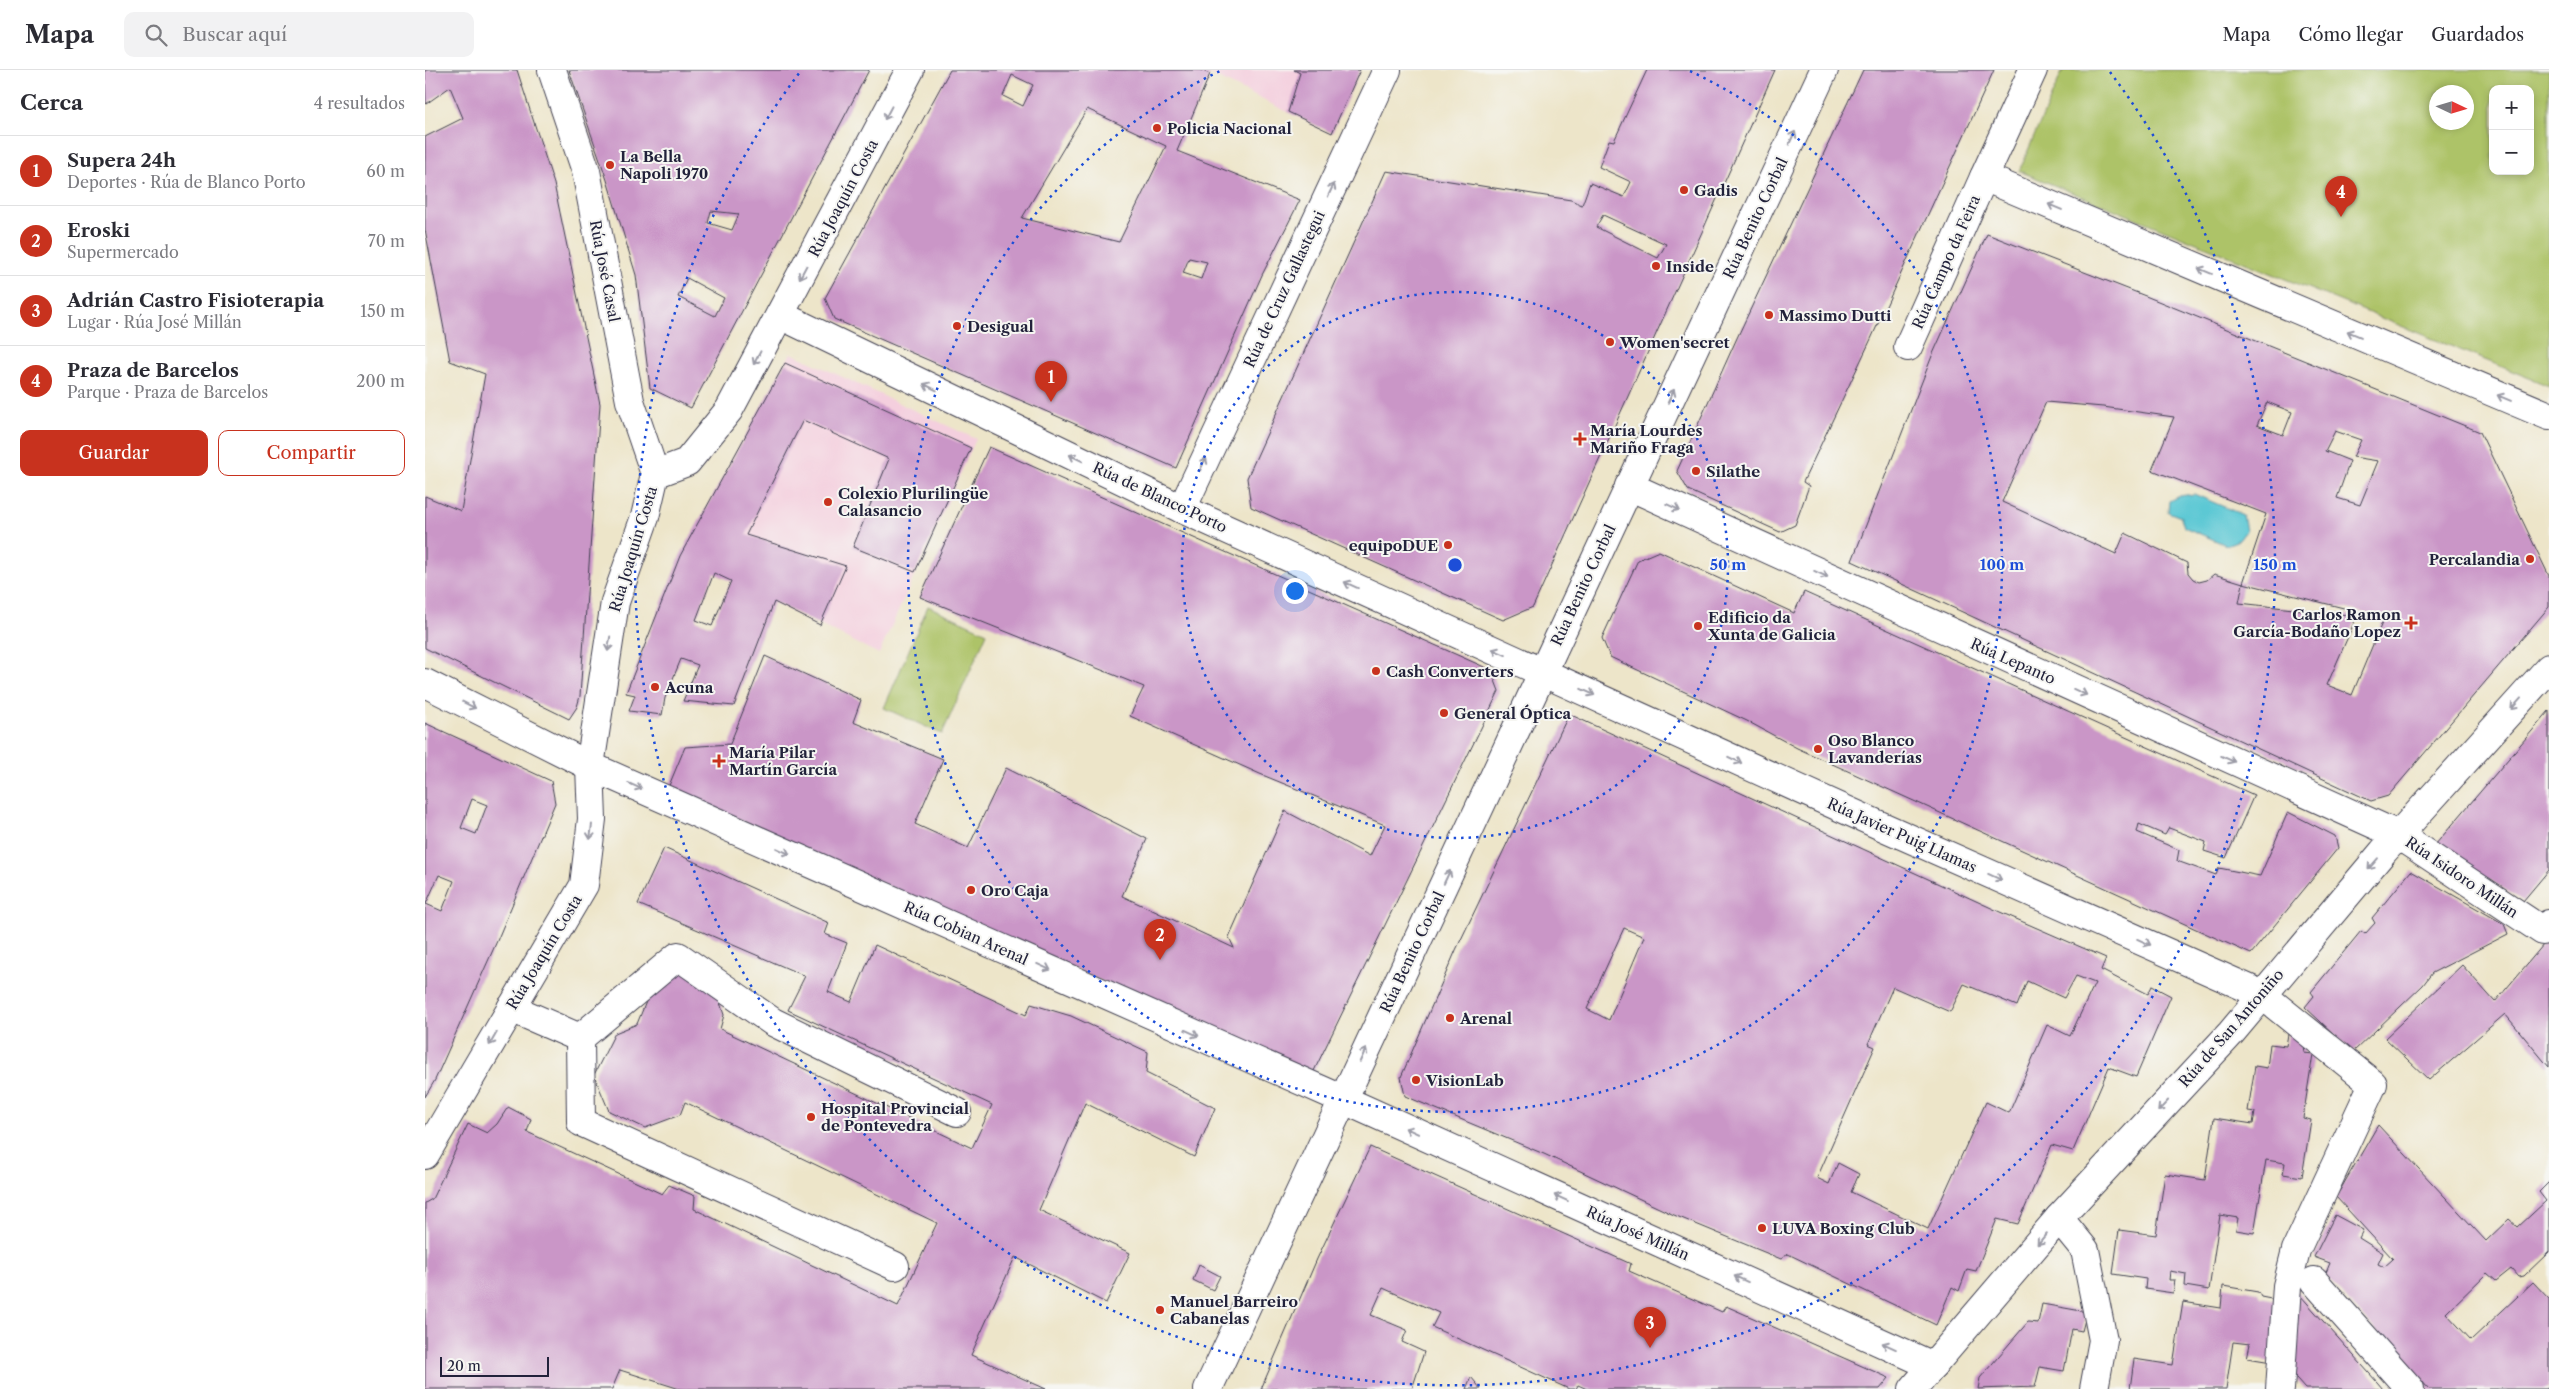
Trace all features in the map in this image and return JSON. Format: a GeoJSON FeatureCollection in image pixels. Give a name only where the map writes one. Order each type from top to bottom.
{"type":"FeatureCollection","features":[{"type":"Feature","properties":{"kind":"street","name":"Rúa José Casal"},"geometry":{"type":"LineString","coordinates":[[551,70],[586,171],[629,401],[655,474]]}},
{"type":"Feature","properties":{"kind":"street","name":"Rúa Joaquín Costa"},"geometry":{"type":"LineString","coordinates":[[425,1155],[584,885],[592,819],[590,766],[615,602],[645,517],[655,474],[687,462],[729,410],[911,70]]}},
{"type":"Feature","properties":{"kind":"street","name":"Rúa de Cruz Gallastegui"},"geometry":{"type":"LineString","coordinates":[[1182,509],[1387,70]]}},
{"type":"Feature","properties":{"kind":"street","name":"Rúa Benito Corbal"},"geometry":{"type":"LineString","coordinates":[[1208,1389],[1824,70]]}},
{"type":"Feature","properties":{"kind":"street","name":"Rúa Campo da Feira"},"geometry":{"type":"LineString","coordinates":[[1908,347],[2033,70]]}},
{"type":"Feature","properties":{"kind":"street"},"geometry":{"type":"LineString","coordinates":[[1984,177],[2549,416]]}},
{"type":"Feature","properties":{"kind":"street","name":"Rúa de Blanco Porto"},"geometry":{"type":"LineString","coordinates":[[781,315],[1182,509],[1543,672]]}},
{"type":"Feature","properties":{"kind":"street","name":"Rúa Lepanto"},"geometry":{"type":"LineString","coordinates":[[1629,486],[2398,835]]}},
{"type":"Feature","properties":{"kind":"street","name":"Rúa de San Antoniño"},"geometry":{"type":"LineString","coordinates":[[1913,1389],[2059,1218],[2231,1033],[2261,994],[2398,835],[2549,668]]}},
{"type":"Feature","properties":{"kind":"street","name":"Rúa Javier Puig Llamas"},"geometry":{"type":"LineString","coordinates":[[1543,672],[1877,824],[2261,994],[2373,1084],[2296,1250],[2287,1286],[2280,1389]]}},
{"type":"Feature","properties":{"kind":"street","name":"Rúa Cobian Arenal"},"geometry":{"type":"LineString","coordinates":[[425,683],[590,766],[1342,1100]]}},
{"type":"Feature","properties":{"kind":"street","name":"Rúa Isidoro Millán"},"geometry":{"type":"LineString","coordinates":[[2398,835],[2543,931],[2549,924]]}},
{"type":"Feature","properties":{"kind":"street"},"geometry":{"type":"LineString","coordinates":[[579,1038],[678,956],[773,1022],[957,1112]]}},
{"type":"Feature","properties":{"kind":"street"},"geometry":{"type":"LineString","coordinates":[[511,1008],[579,1038]]}},
{"type":"Feature","properties":{"kind":"street"},"geometry":{"type":"LineString","coordinates":[[579,1038],[581,1122],[895,1266]]}},
{"type":"Feature","properties":{"kind":"street","name":"Rúa José Millán"},"geometry":{"type":"LineString","coordinates":[[1342,1100],[1933,1366]]}},
{"type":"Feature","properties":{"kind":"street"},"geometry":{"type":"LineString","coordinates":[[2059,1218],[2085,1250],[2103,1340],[2094,1389]]}},
{"type":"Feature","properties":{"kind":"street"},"geometry":{"type":"LineString","coordinates":[[2314,1281],[2410,1389]]}},
{"type":"Feature","properties":{"kind":"shaded area"},"geometry":{"type":"Polygon","coordinates":[[[1200,70],[1312,70],[1302,119],[1210,74],[1200,70]]]}},
{"type":"Feature","properties":{"kind":"shaded area","name":"Colexio Plurilingüe Calasancio"},"geometry":{"type":"Polygon","coordinates":[[[791,353],[976,439],[879,654],[680,556],[791,353]]]}},
{"type":"Feature","properties":{"kind":"green space"},"geometry":{"type":"Polygon","coordinates":[[[2063,70],[2549,70],[2549,386],[2019,171],[2063,70]]]}},
{"type":"Feature","properties":{"kind":"green space"},"geometry":{"type":"Polygon","coordinates":[[[928,606],[987,633],[942,734],[884,708],[928,606]]]}},
{"type":"Feature","properties":{"kind":"water"},"geometry":{"type":"Polygon","coordinates":[[[2194,494],[2243,515],[2246,531],[2239,540],[2226,545],[2184,527],[2181,517],[2168,512],[2169,501],[2179,496],[2194,494]]]}},
{"type":"Feature","properties":{"kind":"building"},"geometry":{"type":"Polygon","coordinates":[[[425,70],[517,70],[554,184],[600,404],[580,696],[577,707],[569,719],[425,648],[425,496],[461,511],[485,374],[450,361],[425,229],[425,137],[463,118],[450,87],[426,104],[425,70]]]}},
{"type":"Feature","properties":{"kind":"building"},"geometry":{"type":"Polygon","coordinates":[[[569,70],[869,70],[691,408],[650,388],[636,275],[607,180],[569,70]],[[711,211],[708,223],[732,230],[739,214],[711,211]],[[687,278],[678,297],[715,316],[724,298],[687,278]]]}},
{"type":"Feature","properties":{"kind":"building"},"geometry":{"type":"Polygon","coordinates":[[[950,70],[1200,70],[1210,74],[1177,151],[1300,200],[1262,275],[1176,468],[834,319],[825,298],[950,70]],[[1012,75],[1003,96],[1023,106],[1033,85],[1012,75]],[[1087,109],[1022,218],[1119,242],[1166,146],[1087,109]],[[1189,258],[1183,273],[1201,279],[1207,262],[1189,258]]]}},
{"type":"Feature","properties":{"kind":"building"},"geometry":{"type":"Polygon","coordinates":[[[1294,70],[1360,70],[1332,133],[1288,112],[1300,73],[1294,70]]]}},
{"type":"Feature","properties":{"kind":"building"},"geometry":{"type":"Polygon","coordinates":[[[1647,70],[1775,70],[1533,607],[1503,620],[1251,507],[1247,478],[1386,171],[1571,200],[1582,205],[1590,183],[1624,197],[1631,182],[1599,167],[1609,140],[1614,141],[1647,70]],[[1603,215],[1596,227],[1658,258],[1666,244],[1603,215]]]}},
{"type":"Feature","properties":{"kind":"building"},"geometry":{"type":"Polygon","coordinates":[[[1863,70],[1994,70],[1871,339],[1803,482],[1809,486],[1795,525],[1780,532],[1688,490],[1677,471],[1737,338],[1863,70]]]}},
{"type":"Feature","properties":{"kind":"building"},"geometry":{"type":"Polygon","coordinates":[[[1987,234],[2148,297],[2480,432],[2549,576],[2549,607],[2388,796],[2371,801],[1852,561],[1932,356],[1987,234]],[[2046,402],[2002,502],[2116,554],[2125,533],[2187,563],[2188,573],[2199,582],[2207,580],[2214,574],[2243,583],[2266,514],[2152,470],[2174,417],[2103,407],[2046,402]],[[2267,402],[2257,425],[2283,435],[2292,412],[2267,402]],[[2335,431],[2325,451],[2350,461],[2337,498],[2360,505],[2378,461],[2353,457],[2361,440],[2335,431]],[[2243,583],[2239,603],[2357,616],[2327,685],[2352,695],[2384,618],[2243,583]]]}},
{"type":"Feature","properties":{"kind":"building"},"geometry":{"type":"Polygon","coordinates":[[[785,363],[971,448],[915,572],[853,547],[889,459],[803,420],[746,535],[846,566],[820,625],[774,602],[734,706],[683,701],[698,665],[681,659],[665,698],[662,715],[629,711],[635,695],[626,693],[680,556],[785,363]],[[714,573],[696,620],[712,626],[731,581],[714,573]]]}},
{"type":"Feature","properties":{"kind":"building"},"geometry":{"type":"Polygon","coordinates":[[[989,447],[1491,670],[1499,691],[1312,1075],[668,788],[685,747],[730,744],[765,656],[861,700],[853,722],[943,759],[915,824],[968,848],[1006,768],[1147,839],[1122,896],[1234,948],[1229,937],[1285,811],[1370,856],[1385,825],[1260,774],[1130,716],[1144,687],[920,597],[989,447]]]}},
{"type":"Feature","properties":{"kind":"building"},"geometry":{"type":"Polygon","coordinates":[[[1659,551],[1794,613],[1804,592],[2254,795],[2226,858],[2204,851],[2206,842],[2169,828],[2165,835],[2139,824],[2137,832],[2179,850],[2177,861],[2216,875],[2219,868],[2260,876],[2288,812],[2335,836],[2338,848],[2251,954],[1797,748],[1747,721],[1610,657],[1602,638],[1638,560],[1659,551]]]}},
{"type":"Feature","properties":{"kind":"building"},"geometry":{"type":"Polygon","coordinates":[[[2549,711],[2549,870],[2523,901],[2435,845],[2549,711]]]}},
{"type":"Feature","properties":{"kind":"building"},"geometry":{"type":"Polygon","coordinates":[[[1569,714],[2000,912],[2106,958],[2101,970],[2148,994],[2152,986],[2171,996],[2136,1077],[2109,1067],[2073,1151],[2052,1145],[2018,1224],[1997,1219],[1976,1271],[1967,1269],[1959,1291],[1952,1287],[1936,1325],[1788,1254],[1781,1259],[1674,1215],[1544,1154],[1405,1096],[1401,1077],[1456,950],[1569,714]],[[1624,928],[1587,1009],[1609,1020],[1644,937],[1624,928]],[[2076,976],[2064,998],[2027,981],[2017,1006],[1964,984],[1950,1012],[1893,987],[1868,1044],[1875,1047],[1817,1178],[1829,1184],[1838,1163],[1859,1174],[1851,1192],[1928,1229],[1986,1102],[2009,1113],[2047,1025],[2070,1036],[2095,983],[2076,976]]]}},
{"type":"Feature","properties":{"kind":"building"},"geometry":{"type":"Polygon","coordinates":[[[425,723],[551,781],[555,803],[497,941],[435,1080],[425,1097],[425,723]],[[472,799],[461,828],[476,834],[487,805],[472,799]],[[439,875],[426,904],[442,911],[454,881],[439,875]]]}},
{"type":"Feature","properties":{"kind":"building","name":"Hospital Provincial de Pontevedra"},"geometry":{"type":"Polygon","coordinates":[[[664,848],[829,923],[825,934],[847,943],[828,992],[851,1002],[875,945],[1026,1015],[1031,1004],[1071,1016],[1148,1052],[1146,1073],[1215,1108],[1194,1157],[1085,1103],[1039,1210],[1130,1253],[1106,1303],[1015,1257],[971,1355],[1046,1389],[680,1389],[620,1370],[612,1389],[425,1389],[425,1203],[432,1199],[468,1124],[487,1133],[497,1124],[508,1107],[531,1119],[527,1132],[662,1194],[669,1185],[695,1196],[694,1209],[898,1306],[937,1223],[685,1102],[680,1115],[645,1128],[609,1111],[594,1075],[615,1033],[637,1024],[656,977],[681,969],[714,984],[724,1015],[720,1029],[972,1148],[992,1105],[788,1010],[805,976],[638,904],[664,848]]]}},
{"type":"Feature","properties":{"kind":"building"},"geometry":{"type":"Polygon","coordinates":[[[2411,871],[2504,924],[2508,934],[2432,973],[2423,985],[2353,1052],[2305,1007],[2314,996],[2311,992],[2361,931],[2365,934],[2375,923],[2372,918],[2411,871]]]}},
{"type":"Feature","properties":{"kind":"building"},"geometry":{"type":"Polygon","coordinates":[[[2549,938],[2549,1067],[2505,1014],[2429,1080],[2385,1038],[2462,965],[2495,1002],[2549,938]]]}},
{"type":"Feature","properties":{"kind":"building"},"geometry":{"type":"Polygon","coordinates":[[[2289,1028],[2306,1038],[2304,1053],[2313,1054],[2303,1118],[2311,1120],[2302,1177],[2283,1174],[2285,1163],[2266,1160],[2254,1233],[2236,1230],[2238,1218],[2220,1215],[2209,1290],[2185,1286],[2186,1274],[2170,1271],[2169,1280],[2175,1280],[2173,1293],[2145,1289],[2146,1279],[2113,1274],[2119,1230],[2156,1235],[2165,1174],[2205,1180],[2214,1118],[2253,1124],[2255,1112],[2248,1111],[2255,1066],[2267,1068],[2270,1044],[2286,1046],[2289,1028]]]}},
{"type":"Feature","properties":{"kind":"building"},"geometry":{"type":"Polygon","coordinates":[[[2378,1125],[2486,1241],[2509,1219],[2518,1227],[2546,1201],[2539,1192],[2549,1182],[2549,1252],[2524,1276],[2518,1277],[2511,1269],[2496,1281],[2487,1273],[2446,1313],[2471,1340],[2533,1282],[2549,1299],[2549,1387],[2546,1389],[2429,1389],[2325,1275],[2330,1263],[2314,1257],[2335,1215],[2363,1230],[2359,1238],[2383,1253],[2378,1264],[2384,1267],[2393,1259],[2336,1197],[2378,1125]]]}},
{"type":"Feature","properties":{"kind":"building"},"geometry":{"type":"Polygon","coordinates":[[[1370,1147],[1631,1264],[1629,1271],[1722,1312],[1726,1306],[1889,1378],[1880,1389],[1587,1389],[1578,1385],[1576,1389],[1569,1389],[1432,1327],[1439,1313],[1383,1288],[1371,1315],[1407,1330],[1402,1342],[1424,1352],[1412,1389],[1261,1389],[1317,1259],[1370,1147]]]}},
{"type":"Feature","properties":{"kind":"building"},"geometry":{"type":"Polygon","coordinates":[[[1199,1265],[1220,1276],[1213,1290],[1193,1280],[1199,1265]]]}},
{"type":"Feature","properties":{"kind":"building"},"geometry":{"type":"Polygon","coordinates":[[[2223,1286],[2258,1292],[2261,1297],[2281,1301],[2278,1363],[2247,1358],[2250,1344],[2233,1342],[2226,1389],[2130,1389],[2134,1359],[2173,1365],[2183,1302],[2221,1308],[2223,1286]]]}},
{"type":"Feature","properties":{"kind":"building"},"geometry":{"type":"Polygon","coordinates":[[[2292,1286],[2383,1389],[2305,1389],[2289,1371],[2292,1286]]]}},
{"type":"Feature","properties":{"kind":"building"},"geometry":{"type":"Polygon","coordinates":[[[2042,1304],[2087,1312],[2082,1331],[2072,1329],[2064,1371],[2040,1367],[2035,1387],[1978,1389],[1980,1378],[2028,1322],[2038,1323],[2042,1304]]]}},
{"type":"Feature","properties":{"kind":"building"},"geometry":{"type":"Polygon","coordinates":[[[1471,1377],[1481,1389],[1466,1389],[1471,1377]]]}},
{"type":"Feature","properties":{"kind":"place","name":"Policia Nacional"},"geometry":{"type":"Point","coordinates":[1157,128]}},
{"type":"Feature","properties":{"kind":"place","name":"La Bella Napoli 1970"},"geometry":{"type":"Point","coordinates":[610,165]}},
{"type":"Feature","properties":{"kind":"place","name":"Gadis"},"geometry":{"type":"Point","coordinates":[1684,190]}},
{"type":"Feature","properties":{"kind":"place","name":"Praza de Barcelos"},"geometry":{"type":"Point","coordinates":[2341,217]}},
{"type":"Feature","properties":{"kind":"place","name":"Inside"},"geometry":{"type":"Point","coordinates":[1656,266]}},
{"type":"Feature","properties":{"kind":"place","name":"Massimo Dutti"},"geometry":{"type":"Point","coordinates":[1769,315]}},
{"type":"Feature","properties":{"kind":"place","name":"Desigual"},"geometry":{"type":"Point","coordinates":[957,326]}},
{"type":"Feature","properties":{"kind":"place","name":"Women'secret"},"geometry":{"type":"Point","coordinates":[1610,342]}},
{"type":"Feature","properties":{"kind":"place","name":"Supera 24h"},"geometry":{"type":"Point","coordinates":[1051,402]}},
{"type":"Feature","properties":{"kind":"place","name":"María Lourdes Mariño Fraga"},"geometry":{"type":"Point","coordinates":[1580,439]}},
{"type":"Feature","properties":{"kind":"place","name":"Silathe"},"geometry":{"type":"Point","coordinates":[1696,471]}},
{"type":"Feature","properties":{"kind":"place","name":"Colexio Plurilingüe Calasancio"},"geometry":{"type":"Point","coordinates":[828,502]}},
{"type":"Feature","properties":{"kind":"place","name":"equipoDUE"},"geometry":{"type":"Point","coordinates":[1448,545]}},
{"type":"Feature","properties":{"kind":"place","name":"Percalandia"},"geometry":{"type":"Point","coordinates":[2530,559]}},
{"type":"Feature","properties":{"kind":"place","name":"Carlos Ramon García-Bodaño Lopez"},"geometry":{"type":"Point","coordinates":[2411,623]}},
{"type":"Feature","properties":{"kind":"place","name":"Edificio da Xunta de Galicia"},"geometry":{"type":"Point","coordinates":[1698,626]}},
{"type":"Feature","properties":{"kind":"place","name":"Cash Converters"},"geometry":{"type":"Point","coordinates":[1376,671]}},
{"type":"Feature","properties":{"kind":"place","name":"Acuna"},"geometry":{"type":"Point","coordinates":[655,687]}},
{"type":"Feature","properties":{"kind":"place","name":"General Óptica"},"geometry":{"type":"Point","coordinates":[1444,713]}},
{"type":"Feature","properties":{"kind":"place","name":"Oso Blanco Lavanderías"},"geometry":{"type":"Point","coordinates":[1818,749]}},
{"type":"Feature","properties":{"kind":"place","name":"María Pilar Martín García"},"geometry":{"type":"Point","coordinates":[719,761]}},
{"type":"Feature","properties":{"kind":"place","name":"Oro Caja"},"geometry":{"type":"Point","coordinates":[971,890]}},
{"type":"Feature","properties":{"kind":"place","name":"Eroski"},"geometry":{"type":"Point","coordinates":[1160,960]}},
{"type":"Feature","properties":{"kind":"place","name":"Arenal"},"geometry":{"type":"Point","coordinates":[1450,1018]}},
{"type":"Feature","properties":{"kind":"place","name":"VisionLab"},"geometry":{"type":"Point","coordinates":[1416,1080]}},
{"type":"Feature","properties":{"kind":"place","name":"Hospital Provincial de Pontevedra"},"geometry":{"type":"Point","coordinates":[811,1117]}},
{"type":"Feature","properties":{"kind":"place","name":"LUVA Boxing Club"},"geometry":{"type":"Point","coordinates":[1762,1228]}},
{"type":"Feature","properties":{"kind":"place","name":"Manuel Barreiro Cabanelas"},"geometry":{"type":"Point","coordinates":[1160,1310]}},
{"type":"Feature","properties":{"kind":"place","name":"Adrián Castro Fisioterapia"},"geometry":{"type":"Point","coordinates":[1650,1348]}}]}
